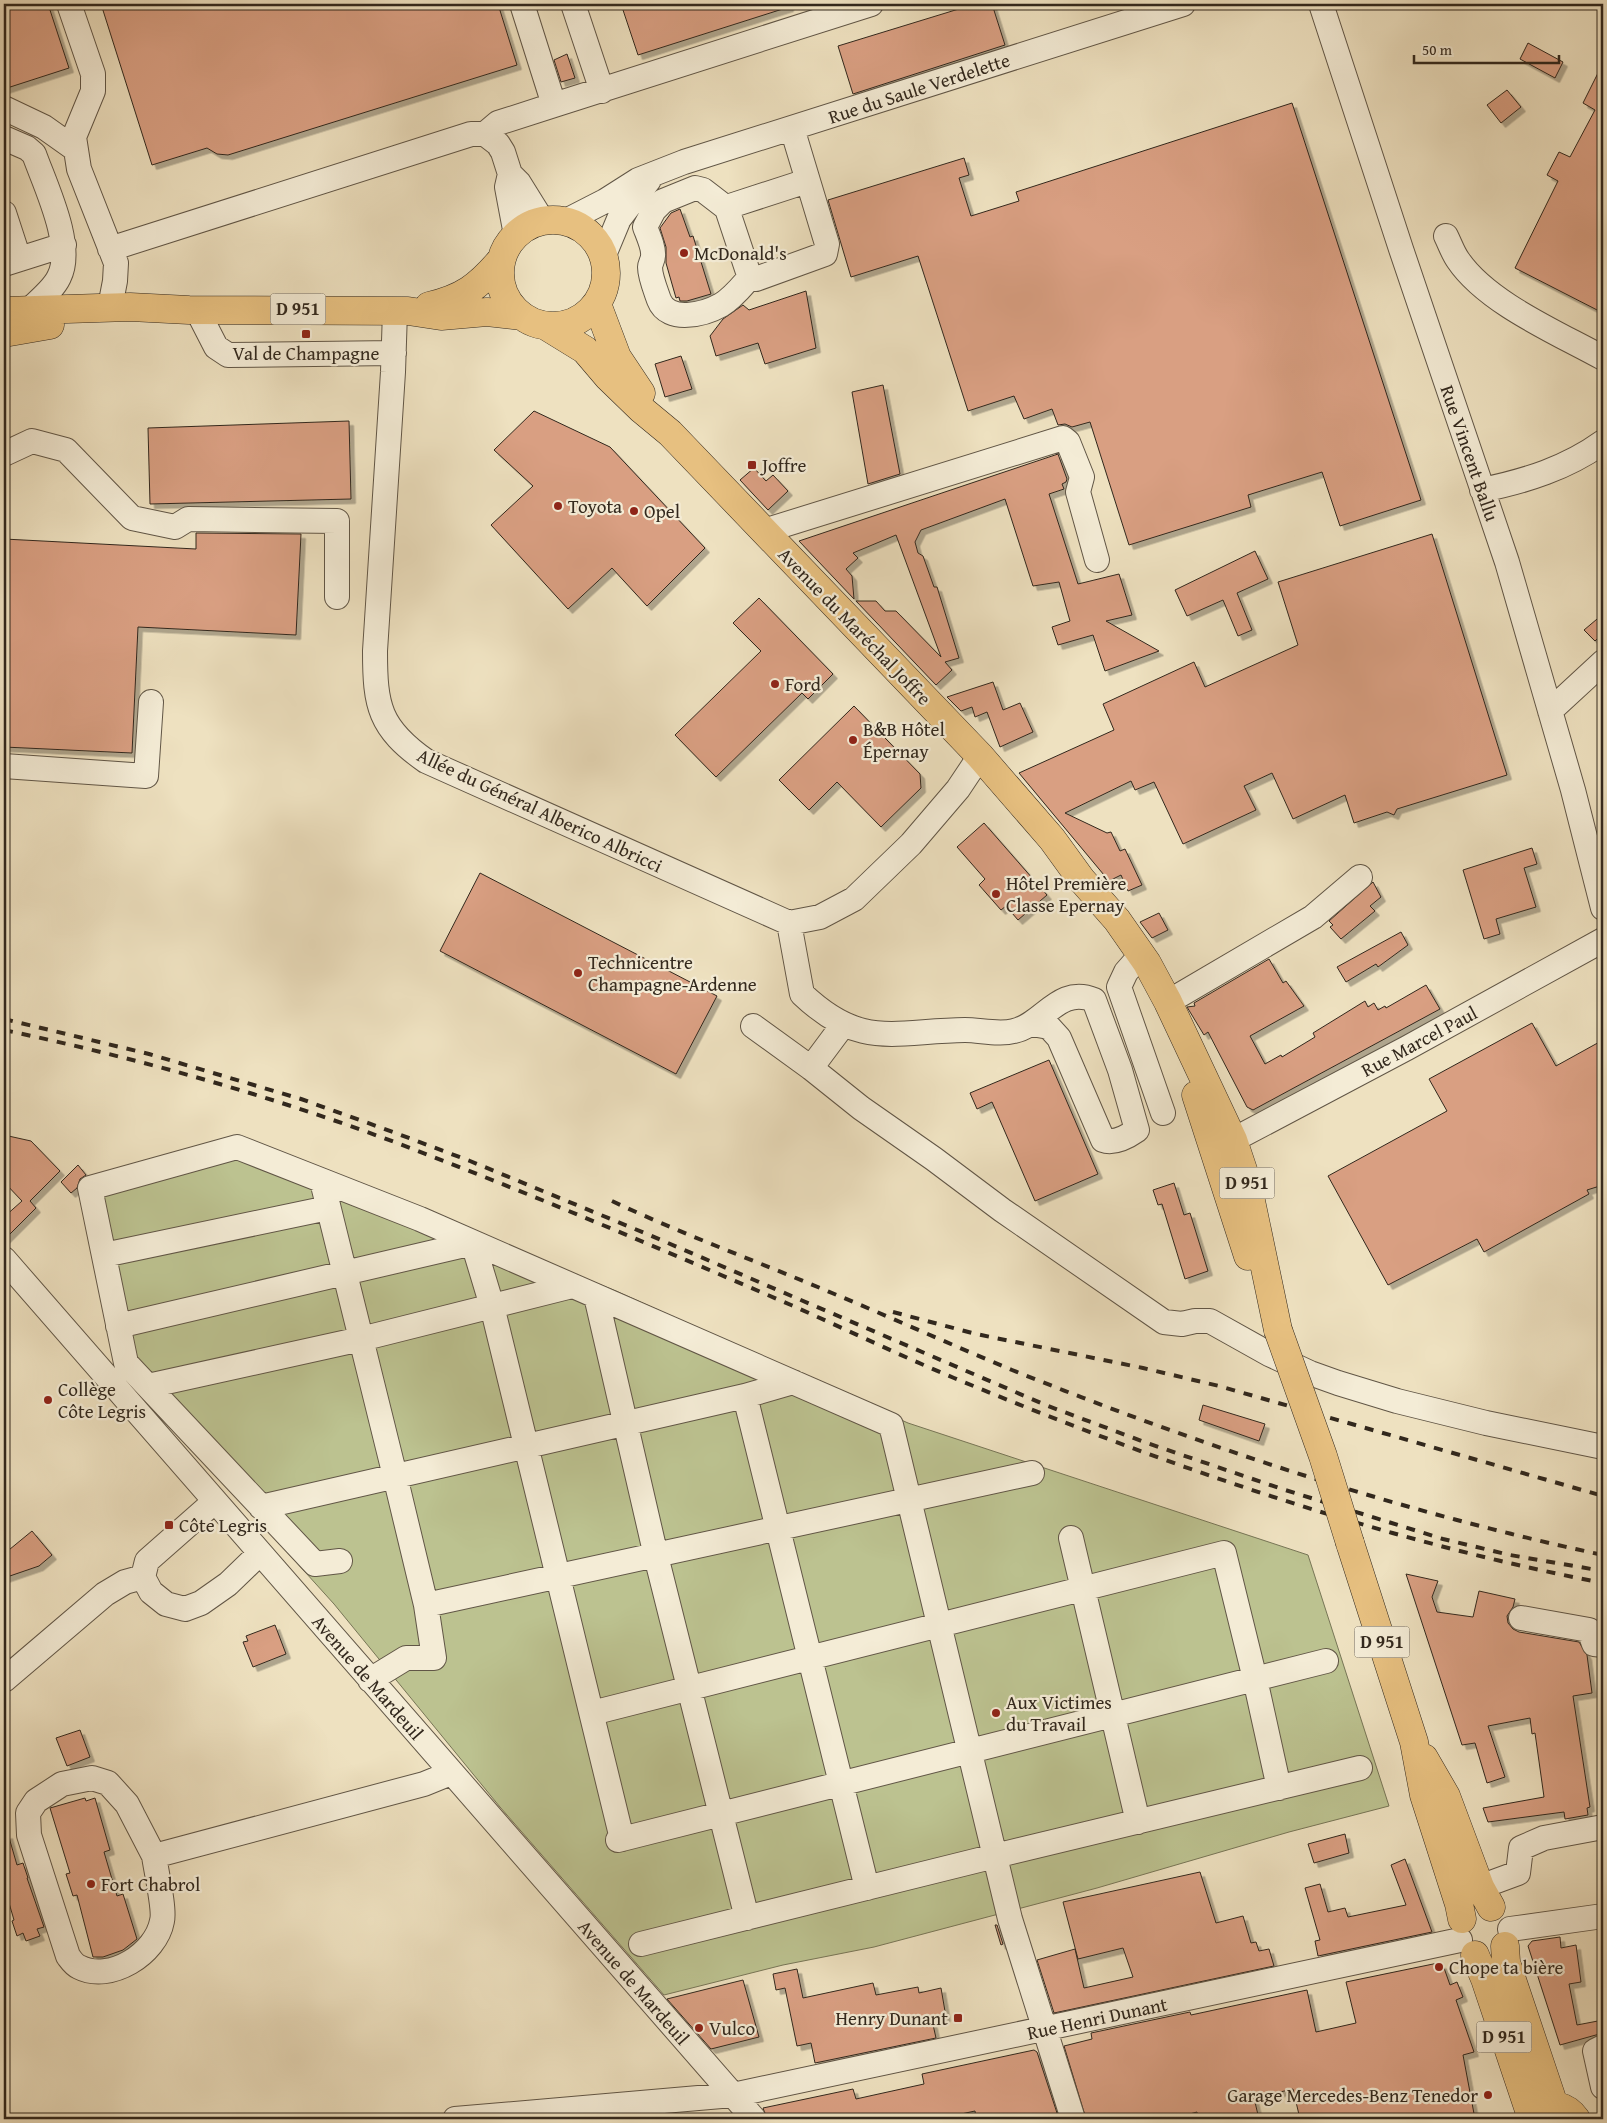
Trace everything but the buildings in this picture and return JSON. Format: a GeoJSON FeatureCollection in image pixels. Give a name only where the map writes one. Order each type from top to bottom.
{"type":"FeatureCollection","features":[{"type":"Feature","properties":{"kind":"main road"},"geometry":{"type":"LineString","coordinates":[[554,220],[582,228],[595,239],[604,255],[607,272],[604,289],[597,304],[587,315],[574,322],[560,326],[534,321],[510,305],[503,291],[500,276],[501,260],[508,244],[516,234],[554,220]]}},
{"type":"Feature","properties":{"kind":"main road","name":"D 951"},"geometry":{"type":"LineString","coordinates":[[401,311],[446,302],[464,295],[481,283],[501,260]]}},
{"type":"Feature","properties":{"kind":"main road","name":"Avenue du Maréchal Joffre"},"geometry":{"type":"LineString","coordinates":[[597,304],[617,357],[670,433]]}},
{"type":"Feature","properties":{"kind":"main road","name":"D 951"},"geometry":{"type":"LineString","coordinates":[[16,311],[110,307],[193,310],[401,311],[441,316],[487,312],[534,321]]}},
{"type":"Feature","properties":{"kind":"main road","name":"D 951"},"geometry":{"type":"LineString","coordinates":[[4,333],[54,325],[193,310]]}},
{"type":"Feature","properties":{"kind":"main road","name":"Avenue du Maréchal Joffre"},"geometry":{"type":"LineString","coordinates":[[534,321],[585,350],[614,383],[670,433],[980,756],[1052,838],[1081,879],[1116,920],[1141,955],[1168,1002],[1233,1140],[1247,1182],[1278,1330]]}},
{"type":"Feature","properties":{"kind":"main road","name":"Avenue du Maréchal Joffre"},"geometry":{"type":"LineString","coordinates":[[1188,1044],[1194,1089],[1241,1238],[1278,1330]]}},
{"type":"Feature","properties":{"kind":"main road","name":"D 951"},"geometry":{"type":"LineString","coordinates":[[1278,1330],[1323,1456],[1414,1742],[1424,1795],[1459,1904],[1466,1938],[1485,1979],[1558,2117]]}},
{"type":"Feature","properties":{"kind":"main road","name":"D 951"},"geometry":{"type":"LineString","coordinates":[[1414,1742],[1446,1796],[1485,1897]]}},
{"type":"Feature","properties":{"kind":"main road"},"geometry":{"type":"LineString","coordinates":[[1485,1897],[1504,1915],[1507,1938],[1491,1956],[1466,1938],[1474,1908],[1485,1897]]}},
{"type":"Feature","properties":{"kind":"main road","name":"D 951"},"geometry":{"type":"LineString","coordinates":[[1507,1938],[1506,1962],[1558,2117]]}},
{"type":"Feature","properties":{"kind":"street"},"geometry":{"type":"LineString","coordinates":[[69,4],[93,74],[92,91],[74,137],[79,169],[116,263],[116,281],[110,307]]}},
{"type":"Feature","properties":{"kind":"street"},"geometry":{"type":"LineString","coordinates":[[522,4],[554,105]]}},
{"type":"Feature","properties":{"kind":"street"},"geometry":{"type":"LineString","coordinates":[[573,4],[602,91]]}},
{"type":"Feature","properties":{"kind":"street"},"geometry":{"type":"LineString","coordinates":[[485,134],[498,123],[871,4]]}},
{"type":"Feature","properties":{"kind":"street","name":"Rue du Saule Verdelette"},"geometry":{"type":"LineString","coordinates":[[554,220],[605,201],[638,180],[684,162],[1183,4]]}},
{"type":"Feature","properties":{"kind":"street","name":"Rue Vincent Ballu"},"geometry":{"type":"LineString","coordinates":[[1321,4],[1401,249],[1507,562],[1573,790],[1603,908]]}},
{"type":"Feature","properties":{"kind":"street"},"geometry":{"type":"LineString","coordinates":[[4,108],[44,127],[75,149]]}},
{"type":"Feature","properties":{"kind":"street"},"geometry":{"type":"LineString","coordinates":[[751,276],[733,296],[720,305],[690,315],[676,315],[670,311],[670,298],[645,227],[654,210],[663,201],[695,188],[703,190],[729,210],[749,275],[756,278],[825,254],[827,244],[792,128]]}},
{"type":"Feature","properties":{"kind":"street"},"geometry":{"type":"LineString","coordinates":[[110,249],[471,134],[485,134],[492,138],[501,148],[510,174],[554,220]]}},
{"type":"Feature","properties":{"kind":"street"},"geometry":{"type":"LineString","coordinates":[[4,138],[27,148],[34,154],[64,245],[62,270],[59,278],[16,311]]}},
{"type":"Feature","properties":{"kind":"street"},"geometry":{"type":"LineString","coordinates":[[510,174],[507,187],[516,234]]}},
{"type":"Feature","properties":{"kind":"street","name":"Rue du Saule Verdelette"},"geometry":{"type":"LineString","coordinates":[[604,255],[619,219],[645,184],[656,174]]}},
{"type":"Feature","properties":{"kind":"street"},"geometry":{"type":"LineString","coordinates":[[729,210],[730,206],[807,181]]}},
{"type":"Feature","properties":{"kind":"street"},"geometry":{"type":"LineString","coordinates":[[4,213],[12,262],[64,245]]}},
{"type":"Feature","properties":{"kind":"street"},"geometry":{"type":"LineString","coordinates":[[1446,236],[1458,260],[1503,303],[1603,358]]}},
{"type":"Feature","properties":{"kind":"street"},"geometry":{"type":"LineString","coordinates":[[193,310],[216,347],[228,355],[394,353]]}},
{"type":"Feature","properties":{"kind":"street","name":"Allée du Général Alberico Albricci"},"geometry":{"type":"LineString","coordinates":[[401,311],[394,353],[375,660],[375,689],[383,715],[394,733],[408,748],[426,761],[789,923]]}},
{"type":"Feature","properties":{"kind":"street"},"geometry":{"type":"LineString","coordinates":[[764,531],[1062,438],[1068,442],[1082,477],[1078,492],[1097,560]]}},
{"type":"Feature","properties":{"kind":"street"},"geometry":{"type":"LineString","coordinates":[[4,454],[32,441],[66,450],[132,518],[175,527],[188,519],[337,521],[337,597]]}},
{"type":"Feature","properties":{"kind":"street"},"geometry":{"type":"LineString","coordinates":[[1482,490],[1548,472],[1582,457],[1603,442]]}},
{"type":"Feature","properties":{"kind":"street"},"geometry":{"type":"LineString","coordinates":[[1550,711],[1602,663]]}},
{"type":"Feature","properties":{"kind":"street"},"geometry":{"type":"LineString","coordinates":[[4,766],[146,776],[151,702]]}},
{"type":"Feature","properties":{"kind":"street"},"geometry":{"type":"LineString","coordinates":[[980,756],[958,788],[911,844],[854,899],[820,917],[789,923],[802,994],[843,1025],[861,1032],[889,1035],[964,1030],[1014,1032],[1032,1024],[1048,1009],[1074,997],[1086,996],[1094,1000],[1120,1070],[1137,1130],[1109,1142],[1103,1140],[1059,1038],[1049,1027],[1032,1024]]}},
{"type":"Feature","properties":{"kind":"street"},"geometry":{"type":"LineString","coordinates":[[1168,1002],[1313,917],[1360,877]]}},
{"type":"Feature","properties":{"kind":"street","name":"Rue Marcel Paul"},"geometry":{"type":"LineString","coordinates":[[1233,1140],[1424,1039],[1603,940]]}},
{"type":"Feature","properties":{"kind":"street"},"geometry":{"type":"LineString","coordinates":[[1141,955],[1126,972],[1119,987],[1163,1113]]}},
{"type":"Feature","properties":{"kind":"street"},"geometry":{"type":"LineString","coordinates":[[812,1068],[843,1025]]}},
{"type":"Feature","properties":{"kind":"street"},"geometry":{"type":"LineString","coordinates":[[752,1026],[812,1068],[861,1108],[1002,1210],[1164,1322],[1182,1324],[1195,1321],[1210,1321],[1269,1354],[1310,1373],[1338,1383],[1397,1401],[1486,1423],[1603,1447]]}},
{"type":"Feature","properties":{"kind":"street"},"geometry":{"type":"LineString","coordinates":[[340,1562],[315,1564],[126,1363],[90,1188],[237,1147],[473,1243],[891,1424],[1010,1920],[1046,2028],[1073,2119]]}},
{"type":"Feature","properties":{"kind":"street"},"geometry":{"type":"LineString","coordinates":[[322,1181],[346,1272],[426,1605],[434,1658],[406,1658],[370,1680]]}},
{"type":"Feature","properties":{"kind":"street"},"geometry":{"type":"LineString","coordinates":[[104,1255],[328,1208]]}},
{"type":"Feature","properties":{"kind":"street"},"geometry":{"type":"LineString","coordinates":[[118,1326],[473,1243]]}},
{"type":"Feature","properties":{"kind":"street"},"geometry":{"type":"LineString","coordinates":[[473,1243],[492,1306],[525,1447],[592,1713],[620,1840],[1326,1661]]}},
{"type":"Feature","properties":{"kind":"street","name":"Avenue de Mardeuil"},"geometry":{"type":"LineString","coordinates":[[4,1259],[754,2119]]}},
{"type":"Feature","properties":{"kind":"street"},"geometry":{"type":"LineString","coordinates":[[148,1386],[361,1339],[572,1286]]}},
{"type":"Feature","properties":{"kind":"street"},"geometry":{"type":"LineString","coordinates":[[596,1296],[656,1556],[747,1918]]}},
{"type":"Feature","properties":{"kind":"street"},"geometry":{"type":"LineString","coordinates":[[261,1507],[745,1396],[793,1382]]}},
{"type":"Feature","properties":{"kind":"street"},"geometry":{"type":"LineString","coordinates":[[745,1396],[867,1888]]}},
{"type":"Feature","properties":{"kind":"street"},"geometry":{"type":"LineString","coordinates":[[426,1605],[778,1530],[1032,1473]]}},
{"type":"Feature","properties":{"kind":"street"},"geometry":{"type":"LineString","coordinates":[[214,1502],[147,1561],[143,1577],[151,1592],[166,1604],[185,1609],[202,1603],[228,1584],[260,1554]]}},
{"type":"Feature","properties":{"kind":"street"},"geometry":{"type":"LineString","coordinates":[[1071,1538],[1138,1822]]}},
{"type":"Feature","properties":{"kind":"street"},"geometry":{"type":"LineString","coordinates":[[592,1713],[1224,1553],[1279,1788]]}},
{"type":"Feature","properties":{"kind":"street"},"geometry":{"type":"LineString","coordinates":[[4,1680],[105,1594],[125,1582],[143,1577]]}},
{"type":"Feature","properties":{"kind":"street"},"geometry":{"type":"LineString","coordinates":[[1521,1618],[1589,1630],[1594,1644],[1603,1645]]}},
{"type":"Feature","properties":{"kind":"street"},"geometry":{"type":"LineString","coordinates":[[641,1944],[1360,1768]]}},
{"type":"Feature","properties":{"kind":"street"},"geometry":{"type":"LineString","coordinates":[[154,1856],[424,1784],[451,1773]]}},
{"type":"Feature","properties":{"kind":"street"},"geometry":{"type":"LineString","coordinates":[[92,1778],[108,1783],[127,1804],[154,1856],[163,1919],[158,1936],[149,1949],[135,1960],[112,1969],[92,1972],[77,1966],[68,1956],[29,1835],[28,1813],[36,1801],[62,1784],[92,1778]]}},
{"type":"Feature","properties":{"kind":"street"},"geometry":{"type":"LineString","coordinates":[[1485,1897],[1518,1873],[1521,1848],[1544,1838],[1603,1827]]}},
{"type":"Feature","properties":{"kind":"street"},"geometry":{"type":"LineString","coordinates":[[1507,1938],[1603,1916]]}},
{"type":"Feature","properties":{"kind":"street","name":"Rue Henri Dunant"},"geometry":{"type":"LineString","coordinates":[[455,2119],[601,2113],[733,2094],[1466,1938]]}},
{"type":"Feature","properties":{"kind":"street"},"geometry":{"type":"LineString","coordinates":[[1603,2047],[1595,2050],[1603,2087]]}},
{"type":"Feature","properties":{"kind":"green space"},"geometry":{"type":"Polygon","coordinates":[[[244,1141],[616,1291],[908,1423],[1308,1555],[1389,1806],[1289,1832],[1097,1888],[874,1947],[783,1965],[664,1995],[500,1807],[334,1604],[120,1367],[82,1188],[244,1141]]]}},
{"type":"Feature","properties":{"kind":"railway"},"geometry":{"type":"LineString","coordinates":[[4,1019],[149,1054],[301,1099],[393,1132],[470,1161],[647,1234],[1048,1406],[1147,1443],[1282,1489],[1443,1539],[1510,1555],[1603,1571]]}},
{"type":"Feature","properties":{"kind":"railway"},"geometry":{"type":"LineString","coordinates":[[4,1030],[153,1065],[202,1079],[300,1109],[397,1143],[644,1242],[954,1378],[1113,1441],[1193,1470],[1355,1522],[1437,1545],[1603,1583]]}},
{"type":"Feature","properties":{"kind":"railway"},"geometry":{"type":"LineString","coordinates":[[612,1201],[1012,1370],[1157,1425],[1230,1451],[1378,1498],[1452,1519],[1603,1555]]}},
{"type":"Feature","properties":{"kind":"railway"},"geometry":{"type":"LineString","coordinates":[[893,1312],[976,1334],[1143,1368],[1219,1386],[1603,1496]]}},
{"type":"Feature","properties":{"kind":"place","name":"McDonald's"},"geometry":{"type":"Point","coordinates":[684,253]}},
{"type":"Feature","properties":{"kind":"place","name":"Val de Champagne"},"geometry":{"type":"Point","coordinates":[306,334]}},
{"type":"Feature","properties":{"kind":"place","name":"Joffre"},"geometry":{"type":"Point","coordinates":[752,465]}},
{"type":"Feature","properties":{"kind":"place","name":"Toyota"},"geometry":{"type":"Point","coordinates":[558,506]}},
{"type":"Feature","properties":{"kind":"place","name":"Opel"},"geometry":{"type":"Point","coordinates":[634,511]}},
{"type":"Feature","properties":{"kind":"place","name":"Ford"},"geometry":{"type":"Point","coordinates":[775,684]}},
{"type":"Feature","properties":{"kind":"place","name":"B&B Hôtel Épernay"},"geometry":{"type":"Point","coordinates":[853,740]}},
{"type":"Feature","properties":{"kind":"place","name":"Hôtel Première Classe Epernay"},"geometry":{"type":"Point","coordinates":[996,894]}},
{"type":"Feature","properties":{"kind":"place","name":"Technicentre Champagne-Ardenne"},"geometry":{"type":"Point","coordinates":[578,973]}},
{"type":"Feature","properties":{"kind":"place","name":"Collège Côte Legris"},"geometry":{"type":"Point","coordinates":[48,1400]}},
{"type":"Feature","properties":{"kind":"place","name":"Côte Legris"},"geometry":{"type":"Point","coordinates":[169,1525]}},
{"type":"Feature","properties":{"kind":"place","name":"Aux Victimes du Travail"},"geometry":{"type":"Point","coordinates":[996,1713]}},
{"type":"Feature","properties":{"kind":"place","name":"Fort Chabrol"},"geometry":{"type":"Point","coordinates":[91,1884]}},
{"type":"Feature","properties":{"kind":"place","name":"Chope ta bière"},"geometry":{"type":"Point","coordinates":[1439,1967]}},
{"type":"Feature","properties":{"kind":"place","name":"Henry Dunant"},"geometry":{"type":"Point","coordinates":[958,2018]}},
{"type":"Feature","properties":{"kind":"place","name":"Vulco"},"geometry":{"type":"Point","coordinates":[699,2028]}},
{"type":"Feature","properties":{"kind":"place","name":"Garage Mercedes-Benz Tenedor"},"geometry":{"type":"Point","coordinates":[1488,2095]}}]}
